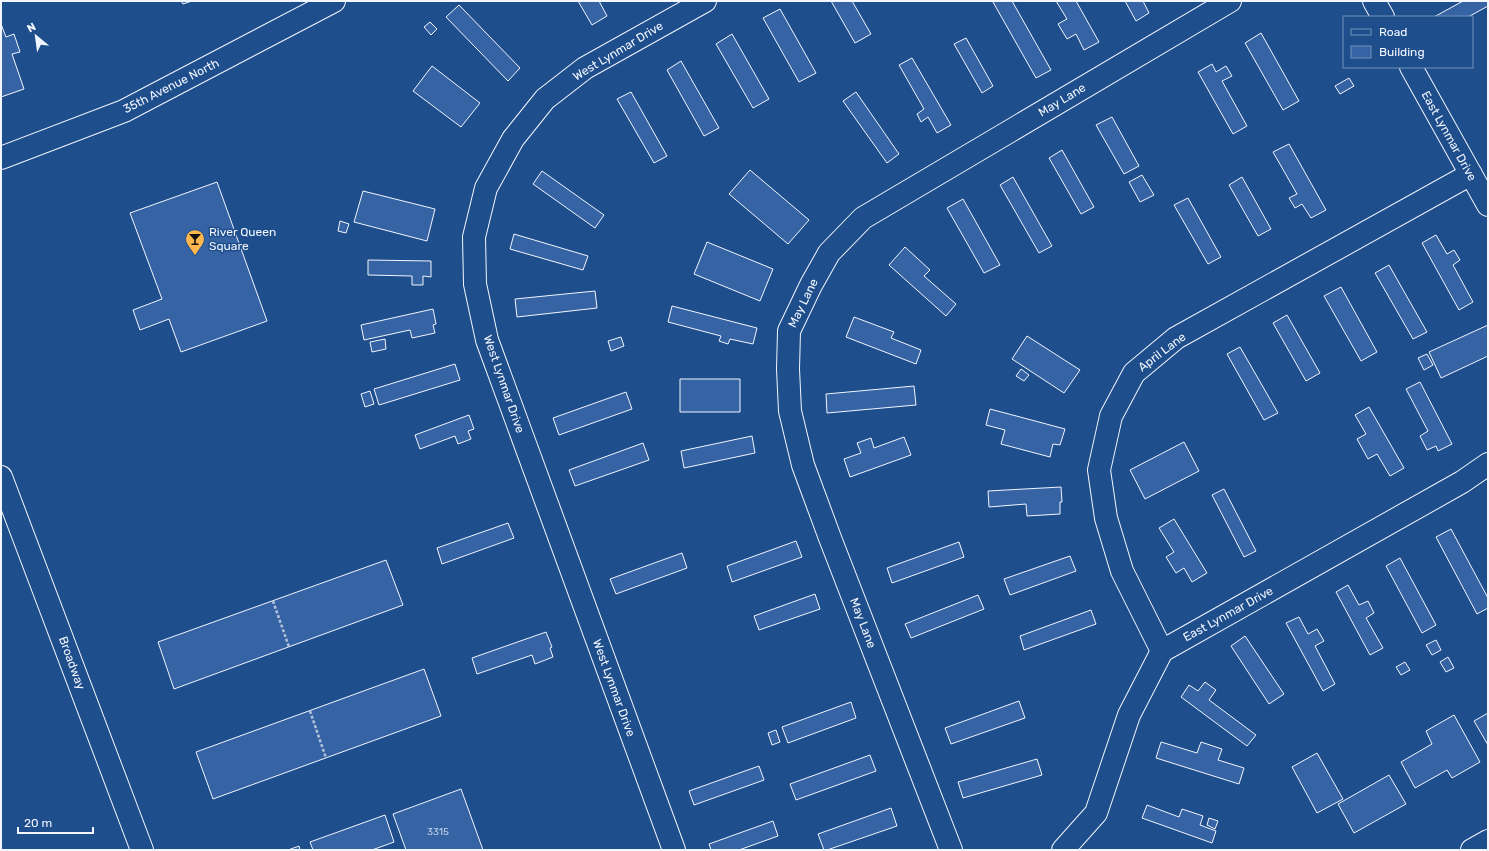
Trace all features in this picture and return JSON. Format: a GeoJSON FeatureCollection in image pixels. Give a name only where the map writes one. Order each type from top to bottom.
{"type":"FeatureCollection","features":[{"type":"Feature","properties":{"kind":"street","name":"35th Avenue North"},"geometry":{"type":"LineString","coordinates":[[1,158],[124,111],[334,1]]}},
{"type":"Feature","properties":{"kind":"street","name":"West Lynmar Drive"},"geometry":{"type":"LineString","coordinates":[[674,850],[487,340],[475,284],[474,237],[486,188],[513,139],[545,99],[585,68],[705,1]]}},
{"type":"Feature","properties":{"kind":"street","name":"May Lane"},"geometry":{"type":"LineString","coordinates":[[951,850],[830,538],[804,465],[790,411],[788,369],[789,331],[811,285],[829,253],[863,218],[1230,1]]}},
{"type":"Feature","properties":{"kind":"street"},"geometry":{"type":"LineString","coordinates":[[1374,1],[1382,16]]}},
{"type":"Feature","properties":{"kind":"street","name":"East Lynmar Drive"},"geometry":{"type":"LineString","coordinates":[[1412,68],[1488,205]]}},
{"type":"Feature","properties":{"kind":"street","name":"April Lane"},"geometry":{"type":"LineString","coordinates":[[1162,651],[1122,571],[1106,518],[1099,470],[1111,416],[1134,373],[1176,338],[1471,174]]}},
{"type":"Feature","properties":{"kind":"street","name":"East Lynmar Drive"},"geometry":{"type":"LineString","coordinates":[[1162,651],[1456,486],[1488,464]]}},
{"type":"Feature","properties":{"kind":"street","name":"Broadway"},"geometry":{"type":"LineString","coordinates":[[1,477],[142,850]]}},
{"type":"Feature","properties":{"kind":"street"},"geometry":{"type":"LineString","coordinates":[[1063,850],[1096,813],[1128,715],[1162,651]]}},
{"type":"Feature","properties":{"kind":"street"},"geometry":{"type":"LineString","coordinates":[[1472,850],[1488,841]]}},
{"type":"Feature","properties":{"kind":"path"},"geometry":{"type":"LineString","coordinates":[[273,601],[289,647]]}},
{"type":"Feature","properties":{"kind":"path"},"geometry":{"type":"LineString","coordinates":[[310,711],[326,758]]}},
{"type":"Feature","properties":{"kind":"building"},"geometry":{"type":"Polygon","coordinates":[[[181,1],[192,1],[183,4],[181,1]]]}},
{"type":"Feature","properties":{"kind":"building"},"geometry":{"type":"Polygon","coordinates":[[[578,1],[599,1],[607,16],[592,25],[578,1]]]}},
{"type":"Feature","properties":{"kind":"building"},"geometry":{"type":"Polygon","coordinates":[[[831,1],[852,1],[871,34],[855,43],[831,1]]]}},
{"type":"Feature","properties":{"kind":"building"},"geometry":{"type":"Polygon","coordinates":[[[1012,1],[1051,70],[1036,78],[993,2],[1012,1]]]}},
{"type":"Feature","properties":{"kind":"building"},"geometry":{"type":"Polygon","coordinates":[[[1056,1],[1076,1],[1099,42],[1084,50],[1076,34],[1067,39],[1058,24],[1067,19],[1056,1]]]}},
{"type":"Feature","properties":{"kind":"building"},"geometry":{"type":"Polygon","coordinates":[[[1125,1],[1143,1],[1149,13],[1136,21],[1125,1]]]}},
{"type":"Feature","properties":{"kind":"building"},"geometry":{"type":"Polygon","coordinates":[[[1463,1],[1488,1],[1488,6],[1470,16],[1436,16],[1463,1]]]}},
{"type":"Feature","properties":{"kind":"building"},"geometry":{"type":"Polygon","coordinates":[[[459,5],[520,68],[508,81],[446,17],[459,5]]]}},
{"type":"Feature","properties":{"kind":"building"},"geometry":{"type":"Polygon","coordinates":[[[780,9],[816,73],[799,82],[763,18],[780,9]]]}},
{"type":"Feature","properties":{"kind":"building"},"geometry":{"type":"Polygon","coordinates":[[[430,22],[437,29],[431,35],[424,27],[430,22]]]}},
{"type":"Feature","properties":{"kind":"building"},"geometry":{"type":"Polygon","coordinates":[[[1,24],[6,37],[14,34],[20,52],[12,54],[24,89],[1,97],[1,24]]]}},
{"type":"Feature","properties":{"kind":"building"},"geometry":{"type":"Polygon","coordinates":[[[1261,33],[1299,101],[1283,110],[1245,43],[1261,33]]]}},
{"type":"Feature","properties":{"kind":"building"},"geometry":{"type":"Polygon","coordinates":[[[732,34],[769,99],[753,108],[716,44],[732,34]]]}},
{"type":"Feature","properties":{"kind":"building"},"geometry":{"type":"Polygon","coordinates":[[[966,38],[993,86],[982,93],[954,44],[966,38]]]}},
{"type":"Feature","properties":{"kind":"building"},"geometry":{"type":"Polygon","coordinates":[[[912,58],[951,125],[937,133],[928,117],[921,122],[917,114],[924,109],[899,65],[912,58]]]}},
{"type":"Feature","properties":{"kind":"building"},"geometry":{"type":"Polygon","coordinates":[[[681,61],[719,128],[704,136],[667,70],[681,61]]]}},
{"type":"Feature","properties":{"kind":"building"},"geometry":{"type":"Polygon","coordinates":[[[1212,64],[1216,72],[1226,66],[1232,76],[1222,81],[1247,126],[1233,134],[1198,72],[1212,64]]]}},
{"type":"Feature","properties":{"kind":"building"},"geometry":{"type":"Polygon","coordinates":[[[432,66],[480,103],[461,127],[413,91],[432,66]]]}},
{"type":"Feature","properties":{"kind":"building"},"geometry":{"type":"Polygon","coordinates":[[[1349,78],[1354,86],[1340,94],[1335,86],[1349,78]]]}},
{"type":"Feature","properties":{"kind":"building"},"geometry":{"type":"Polygon","coordinates":[[[631,92],[667,156],[654,163],[617,99],[631,92]]]}},
{"type":"Feature","properties":{"kind":"building"},"geometry":{"type":"Polygon","coordinates":[[[856,92],[899,154],[887,163],[843,101],[856,92]]]}},
{"type":"Feature","properties":{"kind":"building"},"geometry":{"type":"Polygon","coordinates":[[[1112,117],[1139,166],[1124,174],[1096,125],[1112,117]]]}},
{"type":"Feature","properties":{"kind":"building"},"geometry":{"type":"Polygon","coordinates":[[[1289,144],[1326,210],[1311,218],[1302,204],[1295,208],[1289,198],[1297,194],[1273,152],[1289,144]]]}},
{"type":"Feature","properties":{"kind":"building"},"geometry":{"type":"Polygon","coordinates":[[[1062,150],[1094,207],[1081,214],[1049,158],[1062,150]]]}},
{"type":"Feature","properties":{"kind":"building"},"geometry":{"type":"Polygon","coordinates":[[[750,170],[809,220],[788,244],[729,194],[750,170]]]}},
{"type":"Feature","properties":{"kind":"building"},"geometry":{"type":"Polygon","coordinates":[[[542,171],[604,215],[595,228],[533,184],[542,171]]]}},
{"type":"Feature","properties":{"kind":"building"},"geometry":{"type":"Polygon","coordinates":[[[1142,175],[1154,195],[1140,202],[1129,182],[1142,175]]]}},
{"type":"Feature","properties":{"kind":"building"},"geometry":{"type":"Polygon","coordinates":[[[1013,177],[1052,246],[1039,253],[1000,185],[1013,177]]]}},
{"type":"Feature","properties":{"kind":"building"},"geometry":{"type":"Polygon","coordinates":[[[1242,177],[1271,229],[1258,236],[1229,185],[1242,177]]]}},
{"type":"Feature","properties":{"kind":"building","name":"River Queen Square"},"geometry":{"type":"Polygon","coordinates":[[[217,182],[267,321],[181,352],[169,319],[140,330],[133,310],[162,299],[130,213],[217,182]]]}},
{"type":"Feature","properties":{"kind":"building"},"geometry":{"type":"Polygon","coordinates":[[[363,191],[435,209],[427,241],[354,222],[363,191]]]}},
{"type":"Feature","properties":{"kind":"building"},"geometry":{"type":"Polygon","coordinates":[[[1188,198],[1221,257],[1208,264],[1174,205],[1188,198]]]}},
{"type":"Feature","properties":{"kind":"building"},"geometry":{"type":"Polygon","coordinates":[[[963,199],[1000,265],[984,273],[947,208],[963,199]]]}},
{"type":"Feature","properties":{"kind":"building"},"geometry":{"type":"Polygon","coordinates":[[[340,221],[349,224],[346,233],[338,231],[340,221]]]}},
{"type":"Feature","properties":{"kind":"building"},"geometry":{"type":"Polygon","coordinates":[[[514,234],[588,256],[583,270],[510,249],[514,234]]]}},
{"type":"Feature","properties":{"kind":"building"},"geometry":{"type":"Polygon","coordinates":[[[1436,235],[1447,254],[1454,250],[1460,260],[1453,265],[1473,302],[1459,310],[1422,243],[1436,235]]]}},
{"type":"Feature","properties":{"kind":"building"},"geometry":{"type":"Polygon","coordinates":[[[707,242],[773,269],[760,301],[694,274],[707,242]]]}},
{"type":"Feature","properties":{"kind":"building"},"geometry":{"type":"Polygon","coordinates":[[[905,247],[930,270],[924,276],[956,304],[946,316],[889,265],[905,247]]]}},
{"type":"Feature","properties":{"kind":"building"},"geometry":{"type":"Polygon","coordinates":[[[368,260],[431,261],[431,277],[423,276],[423,285],[412,285],[412,276],[368,275],[368,260]]]}},
{"type":"Feature","properties":{"kind":"building"},"geometry":{"type":"Polygon","coordinates":[[[1389,265],[1427,332],[1413,339],[1375,273],[1389,265]]]}},
{"type":"Feature","properties":{"kind":"building"},"geometry":{"type":"Polygon","coordinates":[[[1341,287],[1377,352],[1361,361],[1324,296],[1341,287]]]}},
{"type":"Feature","properties":{"kind":"building"},"geometry":{"type":"Polygon","coordinates":[[[595,291],[597,308],[517,317],[515,299],[595,291]]]}},
{"type":"Feature","properties":{"kind":"building"},"geometry":{"type":"Polygon","coordinates":[[[672,306],[757,328],[753,344],[730,339],[728,344],[719,341],[721,336],[668,322],[672,306]]]}},
{"type":"Feature","properties":{"kind":"building"},"geometry":{"type":"Polygon","coordinates":[[[433,309],[436,324],[433,325],[435,333],[412,338],[410,330],[364,340],[361,325],[433,309]]]}},
{"type":"Feature","properties":{"kind":"building"},"geometry":{"type":"Polygon","coordinates":[[[1287,315],[1320,373],[1306,381],[1273,323],[1287,315]]]}},
{"type":"Feature","properties":{"kind":"building"},"geometry":{"type":"Polygon","coordinates":[[[854,317],[894,332],[891,338],[921,350],[916,364],[846,337],[854,317]]]}},
{"type":"Feature","properties":{"kind":"building"},"geometry":{"type":"Polygon","coordinates":[[[1488,325],[1488,356],[1441,378],[1429,352],[1488,325]]]}},
{"type":"Feature","properties":{"kind":"building"},"geometry":{"type":"Polygon","coordinates":[[[1027,336],[1080,370],[1064,393],[1012,359],[1027,336]]]}},
{"type":"Feature","properties":{"kind":"building"},"geometry":{"type":"Polygon","coordinates":[[[621,337],[624,346],[611,351],[608,341],[621,337]]]}},
{"type":"Feature","properties":{"kind":"building"},"geometry":{"type":"Polygon","coordinates":[[[385,339],[386,349],[372,352],[370,342],[385,339]]]}},
{"type":"Feature","properties":{"kind":"building"},"geometry":{"type":"Polygon","coordinates":[[[1240,347],[1278,413],[1264,420],[1227,354],[1240,347]]]}},
{"type":"Feature","properties":{"kind":"building"},"geometry":{"type":"Polygon","coordinates":[[[1427,354],[1433,365],[1424,370],[1418,358],[1427,354]]]}},
{"type":"Feature","properties":{"kind":"building"},"geometry":{"type":"Polygon","coordinates":[[[455,364],[460,380],[379,405],[374,389],[455,364]]]}},
{"type":"Feature","properties":{"kind":"building"},"geometry":{"type":"Polygon","coordinates":[[[1021,369],[1029,375],[1024,381],[1016,376],[1021,369]]]}},
{"type":"Feature","properties":{"kind":"building"},"geometry":{"type":"Polygon","coordinates":[[[680,379],[740,379],[740,412],[680,412],[680,379]]]}},
{"type":"Feature","properties":{"kind":"building"},"geometry":{"type":"Polygon","coordinates":[[[1420,382],[1452,444],[1438,451],[1436,446],[1427,450],[1420,436],[1428,431],[1406,389],[1420,382]]]}},
{"type":"Feature","properties":{"kind":"building"},"geometry":{"type":"Polygon","coordinates":[[[914,386],[916,405],[827,413],[826,394],[914,386]]]}},
{"type":"Feature","properties":{"kind":"building"},"geometry":{"type":"Polygon","coordinates":[[[370,391],[374,404],[365,407],[361,394],[370,391]]]}},
{"type":"Feature","properties":{"kind":"building"},"geometry":{"type":"Polygon","coordinates":[[[626,392],[632,409],[559,435],[553,418],[626,392]]]}},
{"type":"Feature","properties":{"kind":"building"},"geometry":{"type":"Polygon","coordinates":[[[1369,407],[1404,468],[1390,476],[1377,454],[1368,459],[1357,439],[1366,434],[1355,415],[1369,407]]]}},
{"type":"Feature","properties":{"kind":"building"},"geometry":{"type":"Polygon","coordinates":[[[990,409],[1065,429],[1060,445],[1053,444],[1050,457],[1001,444],[1005,430],[986,425],[990,409]]]}},
{"type":"Feature","properties":{"kind":"building"},"geometry":{"type":"Polygon","coordinates":[[[469,415],[474,429],[468,431],[471,439],[458,444],[455,436],[420,449],[415,435],[469,415]]]}},
{"type":"Feature","properties":{"kind":"building"},"geometry":{"type":"Polygon","coordinates":[[[752,436],[755,453],[684,468],[681,451],[752,436]]]}},
{"type":"Feature","properties":{"kind":"building"},"geometry":{"type":"Polygon","coordinates":[[[904,437],[911,455],[850,477],[844,459],[861,453],[857,443],[871,438],[874,448],[904,437]]]}},
{"type":"Feature","properties":{"kind":"building"},"geometry":{"type":"Polygon","coordinates":[[[1184,442],[1199,471],[1145,499],[1130,470],[1184,442]]]}},
{"type":"Feature","properties":{"kind":"building"},"geometry":{"type":"Polygon","coordinates":[[[643,443],[649,460],[575,486],[569,470],[643,443]]]}},
{"type":"Feature","properties":{"kind":"building"},"geometry":{"type":"Polygon","coordinates":[[[1061,487],[1062,502],[1060,502],[1060,514],[1027,516],[1026,504],[989,507],[988,491],[1061,487]]]}},
{"type":"Feature","properties":{"kind":"building"},"geometry":{"type":"Polygon","coordinates":[[[1224,489],[1256,551],[1244,557],[1212,495],[1224,489]]]}},
{"type":"Feature","properties":{"kind":"building"},"geometry":{"type":"Polygon","coordinates":[[[1174,519],[1207,573],[1192,582],[1184,568],[1176,573],[1166,557],[1174,552],[1159,528],[1174,519]]]}},
{"type":"Feature","properties":{"kind":"building"},"geometry":{"type":"Polygon","coordinates":[[[508,523],[514,538],[442,564],[437,548],[508,523]]]}},
{"type":"Feature","properties":{"kind":"building"},"geometry":{"type":"Polygon","coordinates":[[[1451,529],[1488,598],[1488,608],[1477,614],[1436,537],[1451,529]]]}},
{"type":"Feature","properties":{"kind":"building"},"geometry":{"type":"Polygon","coordinates":[[[796,541],[802,557],[732,582],[727,566],[796,541]]]}},
{"type":"Feature","properties":{"kind":"building"},"geometry":{"type":"Polygon","coordinates":[[[959,542],[964,557],[892,583],[887,568],[959,542]]]}},
{"type":"Feature","properties":{"kind":"building"},"geometry":{"type":"Polygon","coordinates":[[[682,553],[687,568],[616,594],[610,579],[682,553]]]}},
{"type":"Feature","properties":{"kind":"building"},"geometry":{"type":"Polygon","coordinates":[[[1070,556],[1076,571],[1010,595],[1004,579],[1070,556]]]}},
{"type":"Feature","properties":{"kind":"building"},"geometry":{"type":"Polygon","coordinates":[[[1400,558],[1436,625],[1422,633],[1386,566],[1400,558]]]}},
{"type":"Feature","properties":{"kind":"building"},"geometry":{"type":"Polygon","coordinates":[[[386,560],[403,605],[174,689],[158,642],[386,560]]]}},
{"type":"Feature","properties":{"kind":"building"},"geometry":{"type":"Polygon","coordinates":[[[1348,585],[1359,605],[1368,601],[1374,613],[1366,618],[1383,648],[1370,655],[1336,592],[1348,585]]]}},
{"type":"Feature","properties":{"kind":"building"},"geometry":{"type":"Polygon","coordinates":[[[815,594],[820,609],[759,630],[754,616],[815,594]]]}},
{"type":"Feature","properties":{"kind":"building"},"geometry":{"type":"Polygon","coordinates":[[[978,595],[984,609],[911,638],[905,624],[978,595]]]}},
{"type":"Feature","properties":{"kind":"building"},"geometry":{"type":"Polygon","coordinates":[[[1091,610],[1096,624],[1024,650],[1020,636],[1091,610]]]}},
{"type":"Feature","properties":{"kind":"building"},"geometry":{"type":"Polygon","coordinates":[[[1299,617],[1308,634],[1317,629],[1324,641],[1315,646],[1335,684],[1323,691],[1286,623],[1299,617]]]}},
{"type":"Feature","properties":{"kind":"building"},"geometry":{"type":"Polygon","coordinates":[[[546,632],[552,647],[550,648],[553,657],[535,664],[532,655],[477,674],[472,658],[546,632]]]}},
{"type":"Feature","properties":{"kind":"building"},"geometry":{"type":"Polygon","coordinates":[[[1245,636],[1284,694],[1269,704],[1231,646],[1245,636]]]}},
{"type":"Feature","properties":{"kind":"building"},"geometry":{"type":"Polygon","coordinates":[[[1436,640],[1441,650],[1432,655],[1426,645],[1436,640]]]}},
{"type":"Feature","properties":{"kind":"building"},"geometry":{"type":"Polygon","coordinates":[[[1448,657],[1454,668],[1446,672],[1440,662],[1448,657]]]}},
{"type":"Feature","properties":{"kind":"building"},"geometry":{"type":"Polygon","coordinates":[[[1405,662],[1410,670],[1401,675],[1396,667],[1405,662]]]}},
{"type":"Feature","properties":{"kind":"building"},"geometry":{"type":"Polygon","coordinates":[[[424,669],[441,716],[213,799],[196,752],[424,669]]]}},
{"type":"Feature","properties":{"kind":"building"},"geometry":{"type":"Polygon","coordinates":[[[1205,682],[1216,690],[1209,700],[1256,735],[1247,746],[1181,697],[1189,685],[1198,691],[1205,682]]]}},
{"type":"Feature","properties":{"kind":"building"},"geometry":{"type":"Polygon","coordinates":[[[1019,701],[1025,718],[951,744],[945,728],[1019,701]]]}},
{"type":"Feature","properties":{"kind":"building"},"geometry":{"type":"Polygon","coordinates":[[[851,702],[856,718],[788,743],[782,727],[851,702]]]}},
{"type":"Feature","properties":{"kind":"building"},"geometry":{"type":"Polygon","coordinates":[[[1488,713],[1488,745],[1474,721],[1488,713]]]}},
{"type":"Feature","properties":{"kind":"building"},"geometry":{"type":"Polygon","coordinates":[[[1454,715],[1480,762],[1452,778],[1447,770],[1415,788],[1401,762],[1432,744],[1426,731],[1454,715]]]}},
{"type":"Feature","properties":{"kind":"building"},"geometry":{"type":"Polygon","coordinates":[[[776,730],[780,742],[772,745],[768,733],[776,730]]]}},
{"type":"Feature","properties":{"kind":"building"},"geometry":{"type":"Polygon","coordinates":[[[1161,742],[1197,753],[1201,742],[1222,749],[1218,760],[1244,768],[1239,784],[1156,758],[1161,742]]]}},
{"type":"Feature","properties":{"kind":"building"},"geometry":{"type":"Polygon","coordinates":[[[1317,753],[1343,799],[1317,813],[1292,767],[1317,753]]]}},
{"type":"Feature","properties":{"kind":"building"},"geometry":{"type":"Polygon","coordinates":[[[870,755],[876,771],[796,800],[790,784],[870,755]]]}},
{"type":"Feature","properties":{"kind":"building"},"geometry":{"type":"Polygon","coordinates":[[[1037,759],[1042,775],[963,798],[958,782],[1037,759]]]}},
{"type":"Feature","properties":{"kind":"building"},"geometry":{"type":"Polygon","coordinates":[[[759,766],[764,780],[694,805],[689,791],[759,766]]]}},
{"type":"Feature","properties":{"kind":"building"},"geometry":{"type":"Polygon","coordinates":[[[1389,775],[1406,804],[1354,833],[1338,804],[1389,775]]]}},
{"type":"Feature","properties":{"kind":"building"},"geometry":{"type":"Polygon","coordinates":[[[461,789],[483,850],[406,850],[393,814],[461,789]]]}},
{"type":"Feature","properties":{"kind":"building"},"geometry":{"type":"Polygon","coordinates":[[[1147,805],[1179,817],[1182,809],[1203,816],[1200,825],[1216,831],[1212,843],[1142,818],[1147,805]]]}},
{"type":"Feature","properties":{"kind":"building"},"geometry":{"type":"Polygon","coordinates":[[[891,808],[897,826],[824,850],[818,834],[891,808]]]}},
{"type":"Feature","properties":{"kind":"building"},"geometry":{"type":"Polygon","coordinates":[[[385,815],[394,842],[372,850],[313,850],[310,842],[385,815]]]}},
{"type":"Feature","properties":{"kind":"building"},"geometry":{"type":"Polygon","coordinates":[[[1209,818],[1218,821],[1215,829],[1207,825],[1209,818]]]}},
{"type":"Feature","properties":{"kind":"building"},"geometry":{"type":"Polygon","coordinates":[[[773,821],[778,836],[739,850],[711,850],[709,844],[773,821]]]}},
{"type":"Feature","properties":{"kind":"building"},"geometry":{"type":"Polygon","coordinates":[[[299,846],[300,850],[288,850],[299,846]]]}},
{"type":"Feature","properties":{"kind":"place","name":"River Queen Square"},"geometry":{"type":"Point","coordinates":[195,256]}}]}
